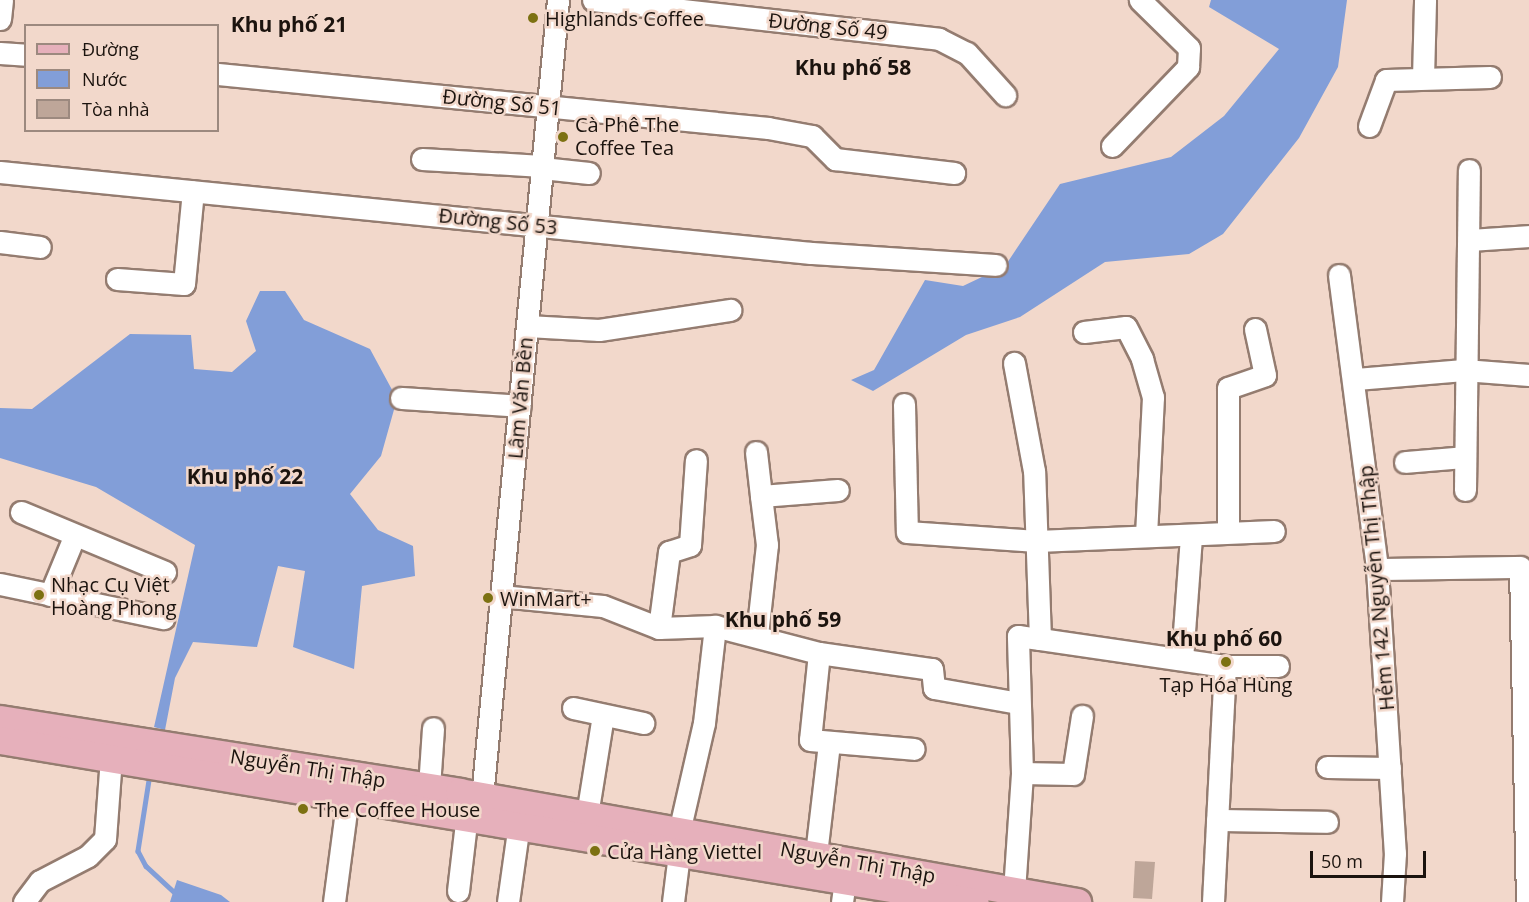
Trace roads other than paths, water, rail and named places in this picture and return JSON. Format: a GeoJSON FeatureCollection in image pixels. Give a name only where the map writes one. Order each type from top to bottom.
{"type":"FeatureCollection","features":[{"type":"Feature","properties":{"kind":"main road","name":"Nguyễn Thị Thập"},"geometry":{"type":"LineString","coordinates":[[0,719],[126,753]]}},
{"type":"Feature","properties":{"kind":"main road","name":"Nguyễn Thị Thập"},"geometry":{"type":"LineString","coordinates":[[0,740],[174,757],[429,788],[519,824],[679,843],[816,854],[1013,896],[1070,901]]}},
{"type":"Feature","properties":{"kind":"main road","name":"Nguyễn Thị Thập"},"geometry":{"type":"LineString","coordinates":[[174,757],[348,796],[477,809],[587,815],[843,892],[975,902]]}},
{"type":"Feature","properties":{"kind":"street"},"geometry":{"type":"LineString","coordinates":[[0,19],[2,0]]}},
{"type":"Feature","properties":{"kind":"street","name":"Lâm Văn Bền"},"geometry":{"type":"LineString","coordinates":[[458,891],[477,809],[501,596],[558,0]]}},
{"type":"Feature","properties":{"kind":"street","name":"Đường Số 49"},"geometry":{"type":"LineString","coordinates":[[593,0],[939,39],[967,53],[1005,95]]}},
{"type":"Feature","properties":{"kind":"street"},"geometry":{"type":"LineString","coordinates":[[1112,146],[1188,67],[1189,48],[1140,0]]}},
{"type":"Feature","properties":{"kind":"street"},"geometry":{"type":"LineString","coordinates":[[1423,78],[1425,0]]}},
{"type":"Feature","properties":{"kind":"street"},"geometry":{"type":"LineString","coordinates":[[0,53],[24,55]]}},
{"type":"Feature","properties":{"kind":"street","name":"Đường Số 51"},"geometry":{"type":"LineString","coordinates":[[219,74],[812,136],[834,159],[877,168],[954,173]]}},
{"type":"Feature","properties":{"kind":"street"},"geometry":{"type":"LineString","coordinates":[[1369,126],[1386,80],[1490,77]]}},
{"type":"Feature","properties":{"kind":"street"},"geometry":{"type":"LineString","coordinates":[[422,159],[542,167],[588,173]]}},
{"type":"Feature","properties":{"kind":"street"},"geometry":{"type":"LineString","coordinates":[[1466,490],[1464,370],[1469,170]]}},
{"type":"Feature","properties":{"kind":"street","name":"Đường Số 53"},"geometry":{"type":"LineString","coordinates":[[0,172],[537,225],[996,265]]}},
{"type":"Feature","properties":{"kind":"street"},"geometry":{"type":"LineString","coordinates":[[117,279],[184,284],[193,191]]}},
{"type":"Feature","properties":{"kind":"street"},"geometry":{"type":"LineString","coordinates":[[1469,240],[1529,236]]}},
{"type":"Feature","properties":{"kind":"street"},"geometry":{"type":"LineString","coordinates":[[0,242],[40,247]]}},
{"type":"Feature","properties":{"kind":"street","name":"Hẻm 142 Nguyễn Thị Thập"},"geometry":{"type":"LineString","coordinates":[[1339,275],[1356,379],[1377,568],[1390,768],[1392,902]]}},
{"type":"Feature","properties":{"kind":"street"},"geometry":{"type":"LineString","coordinates":[[527,326],[599,330],[730,310]]}},
{"type":"Feature","properties":{"kind":"street"},"geometry":{"type":"LineString","coordinates":[[1083,332],[1126,327],[1142,359],[1154,397],[1146,534]]}},
{"type":"Feature","properties":{"kind":"street"},"geometry":{"type":"LineString","coordinates":[[1228,532],[1228,387],[1265,375],[1255,329]]}},
{"type":"Feature","properties":{"kind":"street"},"geometry":{"type":"LineString","coordinates":[[1014,363],[1034,471],[1040,639]]}},
{"type":"Feature","properties":{"kind":"street"},"geometry":{"type":"LineString","coordinates":[[1356,379],[1464,370],[1529,375]]}},
{"type":"Feature","properties":{"kind":"street"},"geometry":{"type":"LineString","coordinates":[[401,398],[520,406]]}},
{"type":"Feature","properties":{"kind":"street"},"geometry":{"type":"LineString","coordinates":[[904,404],[907,532],[1037,541],[1146,534],[1191,535],[1274,531]]}},
{"type":"Feature","properties":{"kind":"street"},"geometry":{"type":"LineString","coordinates":[[756,453],[767,545],[757,635]]}},
{"type":"Feature","properties":{"kind":"street"},"geometry":{"type":"LineString","coordinates":[[1404,462],[1465,457]]}},
{"type":"Feature","properties":{"kind":"street"},"geometry":{"type":"LineString","coordinates":[[659,627],[669,552],[690,545],[696,460]]}},
{"type":"Feature","properties":{"kind":"street"},"geometry":{"type":"LineString","coordinates":[[761,496],[838,490]]}},
{"type":"Feature","properties":{"kind":"street"},"geometry":{"type":"LineString","coordinates":[[21,512],[74,537],[165,572]]}},
{"type":"Feature","properties":{"kind":"street"},"geometry":{"type":"LineString","coordinates":[[1182,659],[1191,535]]}},
{"type":"Feature","properties":{"kind":"street"},"geometry":{"type":"LineString","coordinates":[[50,595],[74,537]]}},
{"type":"Feature","properties":{"kind":"street"},"geometry":{"type":"LineString","coordinates":[[1377,568],[1524,564],[1527,902]]}},
{"type":"Feature","properties":{"kind":"street"},"geometry":{"type":"LineString","coordinates":[[0,584],[163,618]]}},
{"type":"Feature","properties":{"kind":"street"},"geometry":{"type":"LineString","coordinates":[[501,596],[603,606],[659,627],[715,627],[757,635],[819,653],[932,669],[934,688],[1018,703]]}},
{"type":"Feature","properties":{"kind":"street"},"geometry":{"type":"LineString","coordinates":[[673,902],[679,843],[704,723],[715,627]]}},
{"type":"Feature","properties":{"kind":"street"},"geometry":{"type":"LineString","coordinates":[[1013,896],[1022,773],[1018,703],[1018,636],[1225,666],[1278,666]]}},
{"type":"Feature","properties":{"kind":"street"},"geometry":{"type":"LineString","coordinates":[[819,653],[810,740],[829,744],[914,749]]}},
{"type":"Feature","properties":{"kind":"street"},"geometry":{"type":"LineString","coordinates":[[1213,902],[1225,666]]}},
{"type":"Feature","properties":{"kind":"street"},"geometry":{"type":"LineString","coordinates":[[573,708],[642,723]]}},
{"type":"Feature","properties":{"kind":"street"},"geometry":{"type":"LineString","coordinates":[[587,815],[603,715]]}},
{"type":"Feature","properties":{"kind":"street"},"geometry":{"type":"LineString","coordinates":[[1022,773],[1073,774],[1082,716]]}},
{"type":"Feature","properties":{"kind":"street"},"geometry":{"type":"LineString","coordinates":[[429,788],[433,728]]}},
{"type":"Feature","properties":{"kind":"street"},"geometry":{"type":"LineString","coordinates":[[816,854],[829,744]]}},
{"type":"Feature","properties":{"kind":"street"},"geometry":{"type":"LineString","coordinates":[[26,897],[88,856],[105,839],[126,753]]}},
{"type":"Feature","properties":{"kind":"street"},"geometry":{"type":"LineString","coordinates":[[1327,767],[1390,768]]}},
{"type":"Feature","properties":{"kind":"street"},"geometry":{"type":"LineString","coordinates":[[334,902],[348,796]]}},
{"type":"Feature","properties":{"kind":"street"},"geometry":{"type":"LineString","coordinates":[[1217,820],[1327,822]]}},
{"type":"Feature","properties":{"kind":"street"},"geometry":{"type":"LineString","coordinates":[[508,902],[519,824]]}},
{"type":"Feature","properties":{"kind":"water"},"geometry":{"type":"Polygon","coordinates":[[[1211,0],[1347,0],[1338,67],[1299,138],[1223,234],[1189,254],[1105,262],[1020,317],[966,335],[873,391],[851,380],[874,370],[925,280],[963,286],[1005,266],[1060,184],[1171,157],[1224,116],[1279,49],[1209,7],[1211,0]]]}},
{"type":"Feature","properties":{"kind":"water"},"geometry":{"type":"Polygon","coordinates":[[[260,291],[285,291],[304,320],[370,349],[397,399],[381,456],[350,494],[378,530],[413,546],[415,576],[362,586],[354,669],[293,647],[305,571],[278,566],[257,647],[193,642],[175,678],[165,730],[154,727],[195,545],[96,487],[0,458],[0,408],[32,409],[130,334],[191,335],[194,369],[232,372],[256,351],[246,321],[260,291]]]}},
{"type":"Feature","properties":{"kind":"water"},"geometry":{"type":"Polygon","coordinates":[[[177,880],[221,895],[230,902],[170,902],[177,880]]]}},
{"type":"Feature","properties":{"kind":"waterway"},"geometry":{"type":"LineString","coordinates":[[150,774],[138,851],[146,866],[185,902]]}},
{"type":"Feature","properties":{"kind":"place","name":"Highlands Coffee"},"geometry":{"type":"Point","coordinates":[533,18]}},
{"type":"Feature","properties":{"kind":"place","name":"Cà Phê The Coffee Tea"},"geometry":{"type":"Point","coordinates":[563,137]}},
{"type":"Feature","properties":{"kind":"place","name":"Nhạc Cụ Việt Hoàng Phong"},"geometry":{"type":"Point","coordinates":[39,595]}},
{"type":"Feature","properties":{"kind":"place","name":"WinMart+"},"geometry":{"type":"Point","coordinates":[488,598]}},
{"type":"Feature","properties":{"kind":"place","name":"Tạp Hóa Hùng"},"geometry":{"type":"Point","coordinates":[1226,662]}},
{"type":"Feature","properties":{"kind":"place","name":"The Coffee House"},"geometry":{"type":"Point","coordinates":[303,809]}},
{"type":"Feature","properties":{"kind":"place","name":"Cửa Hàng Viettel"},"geometry":{"type":"Point","coordinates":[595,851]}},
{"type":"Feature","properties":{"kind":"district","name":"Khu phố 21"},"geometry":{"type":"Point","coordinates":[289,24]}},
{"type":"Feature","properties":{"kind":"district","name":"Khu phố 58"},"geometry":{"type":"Point","coordinates":[853,67]}},
{"type":"Feature","properties":{"kind":"district","name":"Khu phố 22"},"geometry":{"type":"Point","coordinates":[245,476]}},
{"type":"Feature","properties":{"kind":"district","name":"Khu phố 59"},"geometry":{"type":"Point","coordinates":[783,619]}},
{"type":"Feature","properties":{"kind":"district","name":"Khu phố 60"},"geometry":{"type":"Point","coordinates":[1224,638]}}]}
